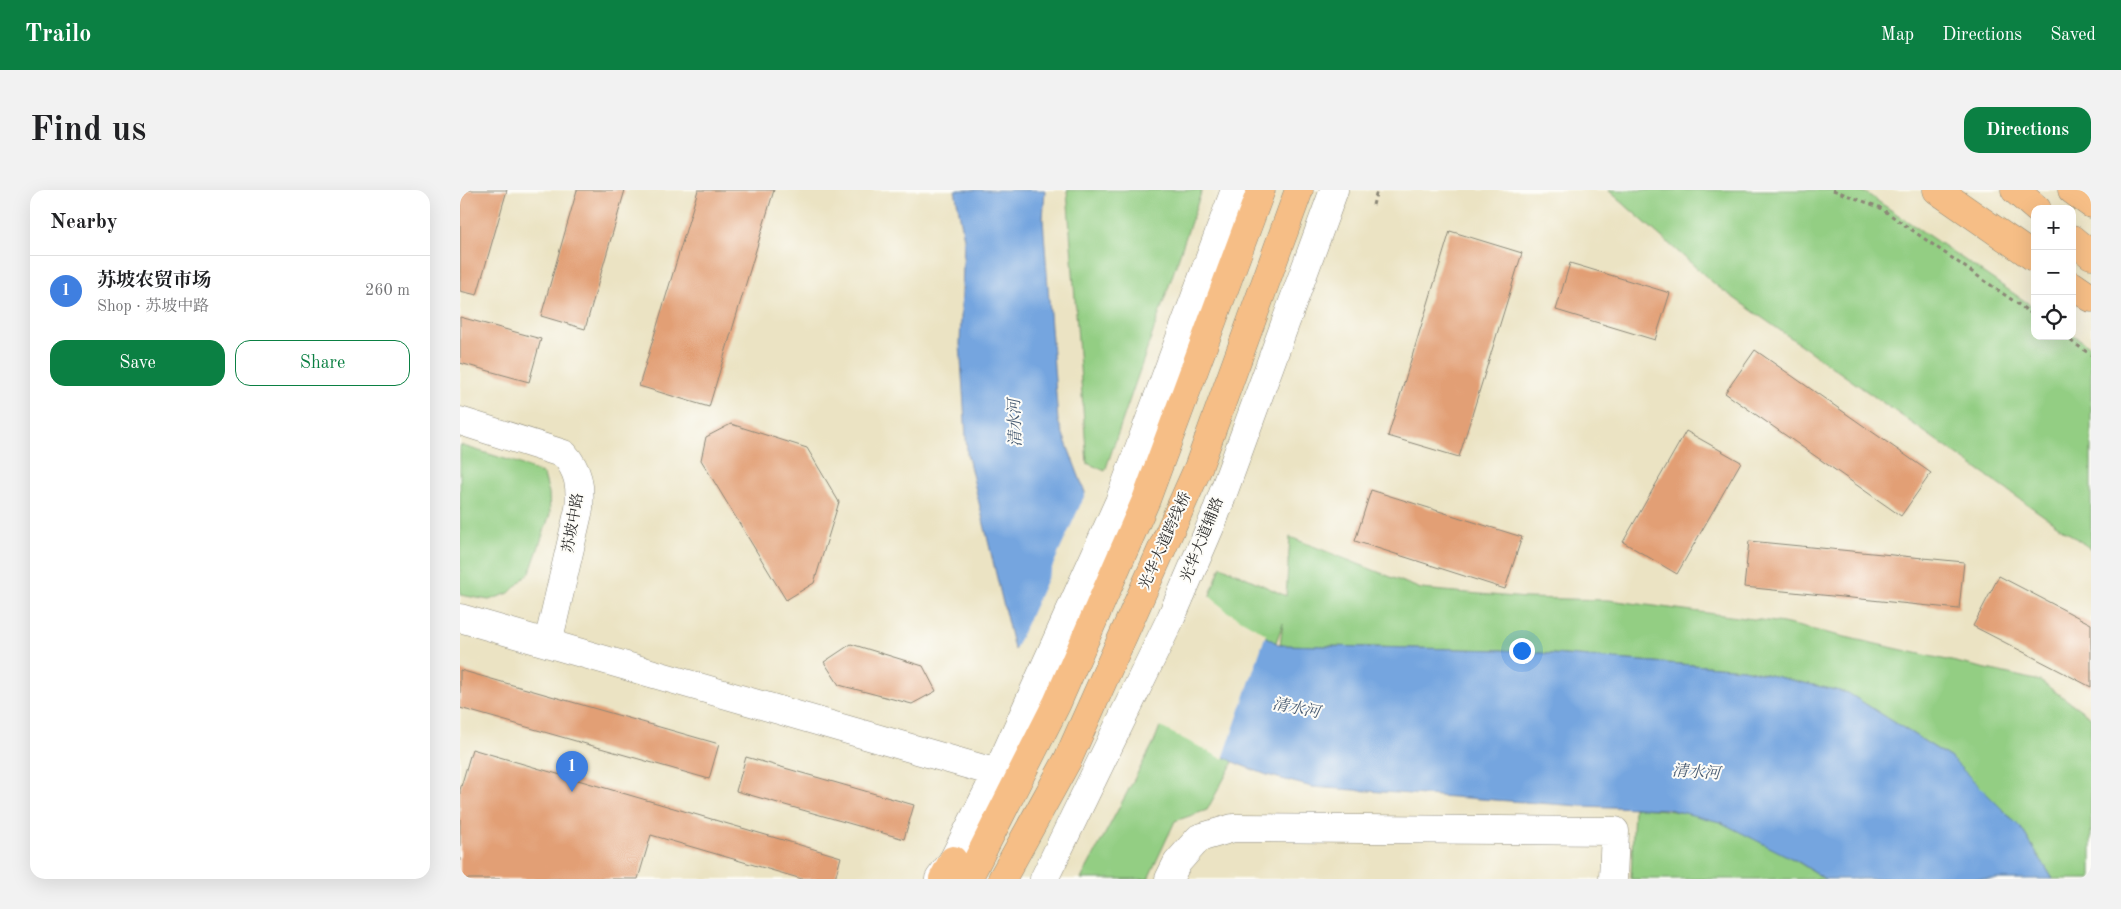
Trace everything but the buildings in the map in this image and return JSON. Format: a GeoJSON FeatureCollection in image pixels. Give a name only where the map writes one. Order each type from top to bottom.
{"type":"FeatureCollection","features":[{"type":"Feature","properties":{"kind":"main road"},"geometry":{"type":"LineString","coordinates":[[951,874],[1057,703],[1146,500],[1261,190]]}},
{"type":"Feature","properties":{"kind":"main road","name":"光华大道跨线桥"},"geometry":{"type":"LineString","coordinates":[[1002,879],[1068,759],[1198,468],[1299,190]]}},
{"type":"Feature","properties":{"kind":"main road"},"geometry":{"type":"LineString","coordinates":[[1937,190],[2031,255]]}},
{"type":"Feature","properties":{"kind":"main road"},"geometry":{"type":"LineString","coordinates":[[2015,190],[2032,205]]}},
{"type":"Feature","properties":{"kind":"main road"},"geometry":{"type":"LineString","coordinates":[[2072,190],[2091,204]]}},
{"type":"Feature","properties":{"kind":"main road"},"geometry":{"type":"LineString","coordinates":[[2076,242],[2091,255]]}},
{"type":"Feature","properties":{"kind":"main road"},"geometry":{"type":"LineString","coordinates":[[2076,288],[2091,298]]}},
{"type":"Feature","properties":{"kind":"street"},"geometry":{"type":"LineString","coordinates":[[951,874],[1044,671],[1118,502],[1235,190]]}},
{"type":"Feature","properties":{"kind":"street","name":"光华大道辅路"},"geometry":{"type":"LineString","coordinates":[[1044,879],[1126,714],[1214,518],[1334,190]]}},
{"type":"Feature","properties":{"kind":"street","name":"苏坡中路"},"geometry":{"type":"LineString","coordinates":[[460,421],[564,454],[573,465],[581,488],[579,509],[548,643]]}},
{"type":"Feature","properties":{"kind":"street"},"geometry":{"type":"LineString","coordinates":[[460,618],[997,773]]}},
{"type":"Feature","properties":{"kind":"street"},"geometry":{"type":"LineString","coordinates":[[1169,879],[1176,863],[1199,838],[1233,828],[1615,831],[1613,879]]}},
{"type":"Feature","properties":{"kind":"path"},"geometry":{"type":"LineString","coordinates":[[1373,205],[1377,190]]}},
{"type":"Feature","properties":{"kind":"path"},"geometry":{"type":"LineString","coordinates":[[1833,190],[1879,207],[2031,313]]}},
{"type":"Feature","properties":{"kind":"path"},"geometry":{"type":"LineString","coordinates":[[2070,340],[2091,355]]}},
{"type":"Feature","properties":{"kind":"green space"},"geometry":{"type":"Polygon","coordinates":[[[1067,190],[1202,190],[1105,471],[1087,463],[1067,190]]]}},
{"type":"Feature","properties":{"kind":"green space"},"geometry":{"type":"Polygon","coordinates":[[[1608,190],[1858,190],[1866,193],[2031,305],[2031,340],[2076,340],[2076,337],[2091,347],[2091,549],[1717,286],[1608,190]]]}},
{"type":"Feature","properties":{"kind":"green space"},"geometry":{"type":"Polygon","coordinates":[[[460,445],[518,463],[544,475],[549,493],[550,514],[530,572],[509,593],[489,600],[460,595],[460,445]]]}},
{"type":"Feature","properties":{"kind":"green space"},"geometry":{"type":"Polygon","coordinates":[[[1290,537],[1421,589],[1526,598],[1609,600],[1783,623],[2040,681],[2091,717],[2091,879],[2053,879],[2021,828],[1951,758],[1848,693],[1743,669],[1501,650],[1280,645],[1283,623],[1232,764],[1207,810],[1175,821],[1148,879],[1081,879],[1154,742],[1221,566],[1286,596],[1290,537]]]}},
{"type":"Feature","properties":{"kind":"green space"},"geometry":{"type":"Polygon","coordinates":[[[1634,808],[1678,812],[1721,822],[1761,840],[1825,879],[1631,879],[1634,808]]]}},
{"type":"Feature","properties":{"kind":"water","name":"清水河"},"geometry":{"type":"Polygon","coordinates":[[[955,190],[1045,190],[1043,219],[1058,421],[1086,495],[1226,614],[1280,645],[1501,650],[1743,669],[1848,693],[1951,758],[2021,828],[2053,879],[1825,879],[1797,861],[1720,822],[1668,809],[1580,806],[1312,787],[1267,775],[1238,764],[1014,649],[967,453],[960,344],[964,239],[955,190]]]}},
{"type":"Feature","properties":{"kind":"pier"},"geometry":{"type":"Polygon","coordinates":[[[1087,490],[1228,612],[1266,634],[1223,759],[1014,652],[1087,490]]]}},
{"type":"Feature","properties":{"kind":"place","name":"苏坡农贸市场"},"geometry":{"type":"Point","coordinates":[572,792]}}]}
